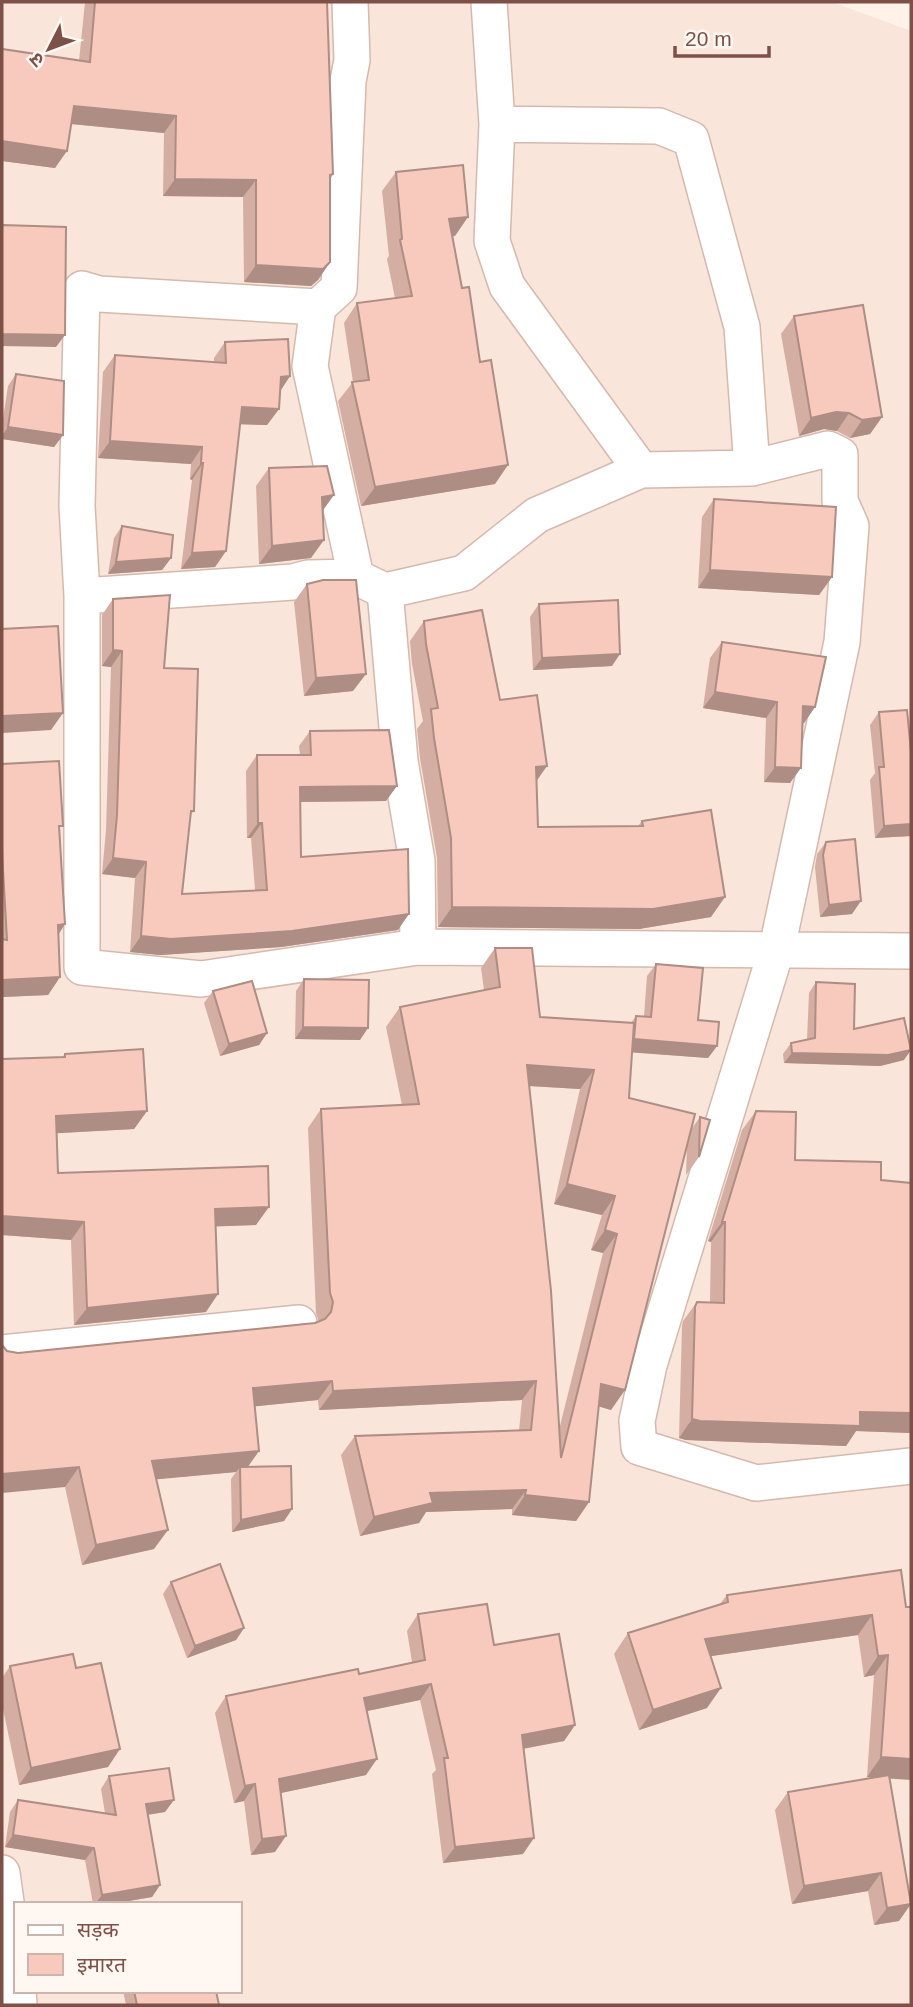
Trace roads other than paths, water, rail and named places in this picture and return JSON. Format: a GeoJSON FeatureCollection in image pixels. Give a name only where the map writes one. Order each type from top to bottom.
{"type":"FeatureCollection","features":[{"type":"Feature","properties":{"kind":"street"},"geometry":{"type":"LineString","coordinates":[[350,2],[352,60],[348,81],[339,288],[318,307],[310,366],[371,584],[417,860],[418,947]]}},
{"type":"Feature","properties":{"kind":"street"},"geometry":{"type":"LineString","coordinates":[[489,2],[497,124],[492,241],[508,286],[641,470]]}},
{"type":"Feature","properties":{"kind":"street"},"geometry":{"type":"LineString","coordinates":[[497,124],[659,126],[691,139],[742,327],[751,468]]}},
{"type":"Feature","properties":{"kind":"street"},"geometry":{"type":"LineString","coordinates":[[318,307],[99,294],[82,289],[78,506],[82,596],[82,967],[201,979],[418,947],[911,951]]}},
{"type":"Feature","properties":{"kind":"street"},"geometry":{"type":"LineString","coordinates":[[82,596],[293,582],[308,578],[371,584],[464,573],[537,515],[641,470],[751,468],[828,449],[840,455],[840,501],[851,526],[842,642],[777,948],[649,1365],[637,1420],[639,1447],[756,1483],[911,1466]]}},
{"type":"Feature","properties":{"kind":"street"},"geometry":{"type":"LineString","coordinates":[[2,1353],[299,1323]]}},
{"type":"Feature","properties":{"kind":"street"},"geometry":{"type":"LineString","coordinates":[[2,1872],[14,1960]]}}]}
